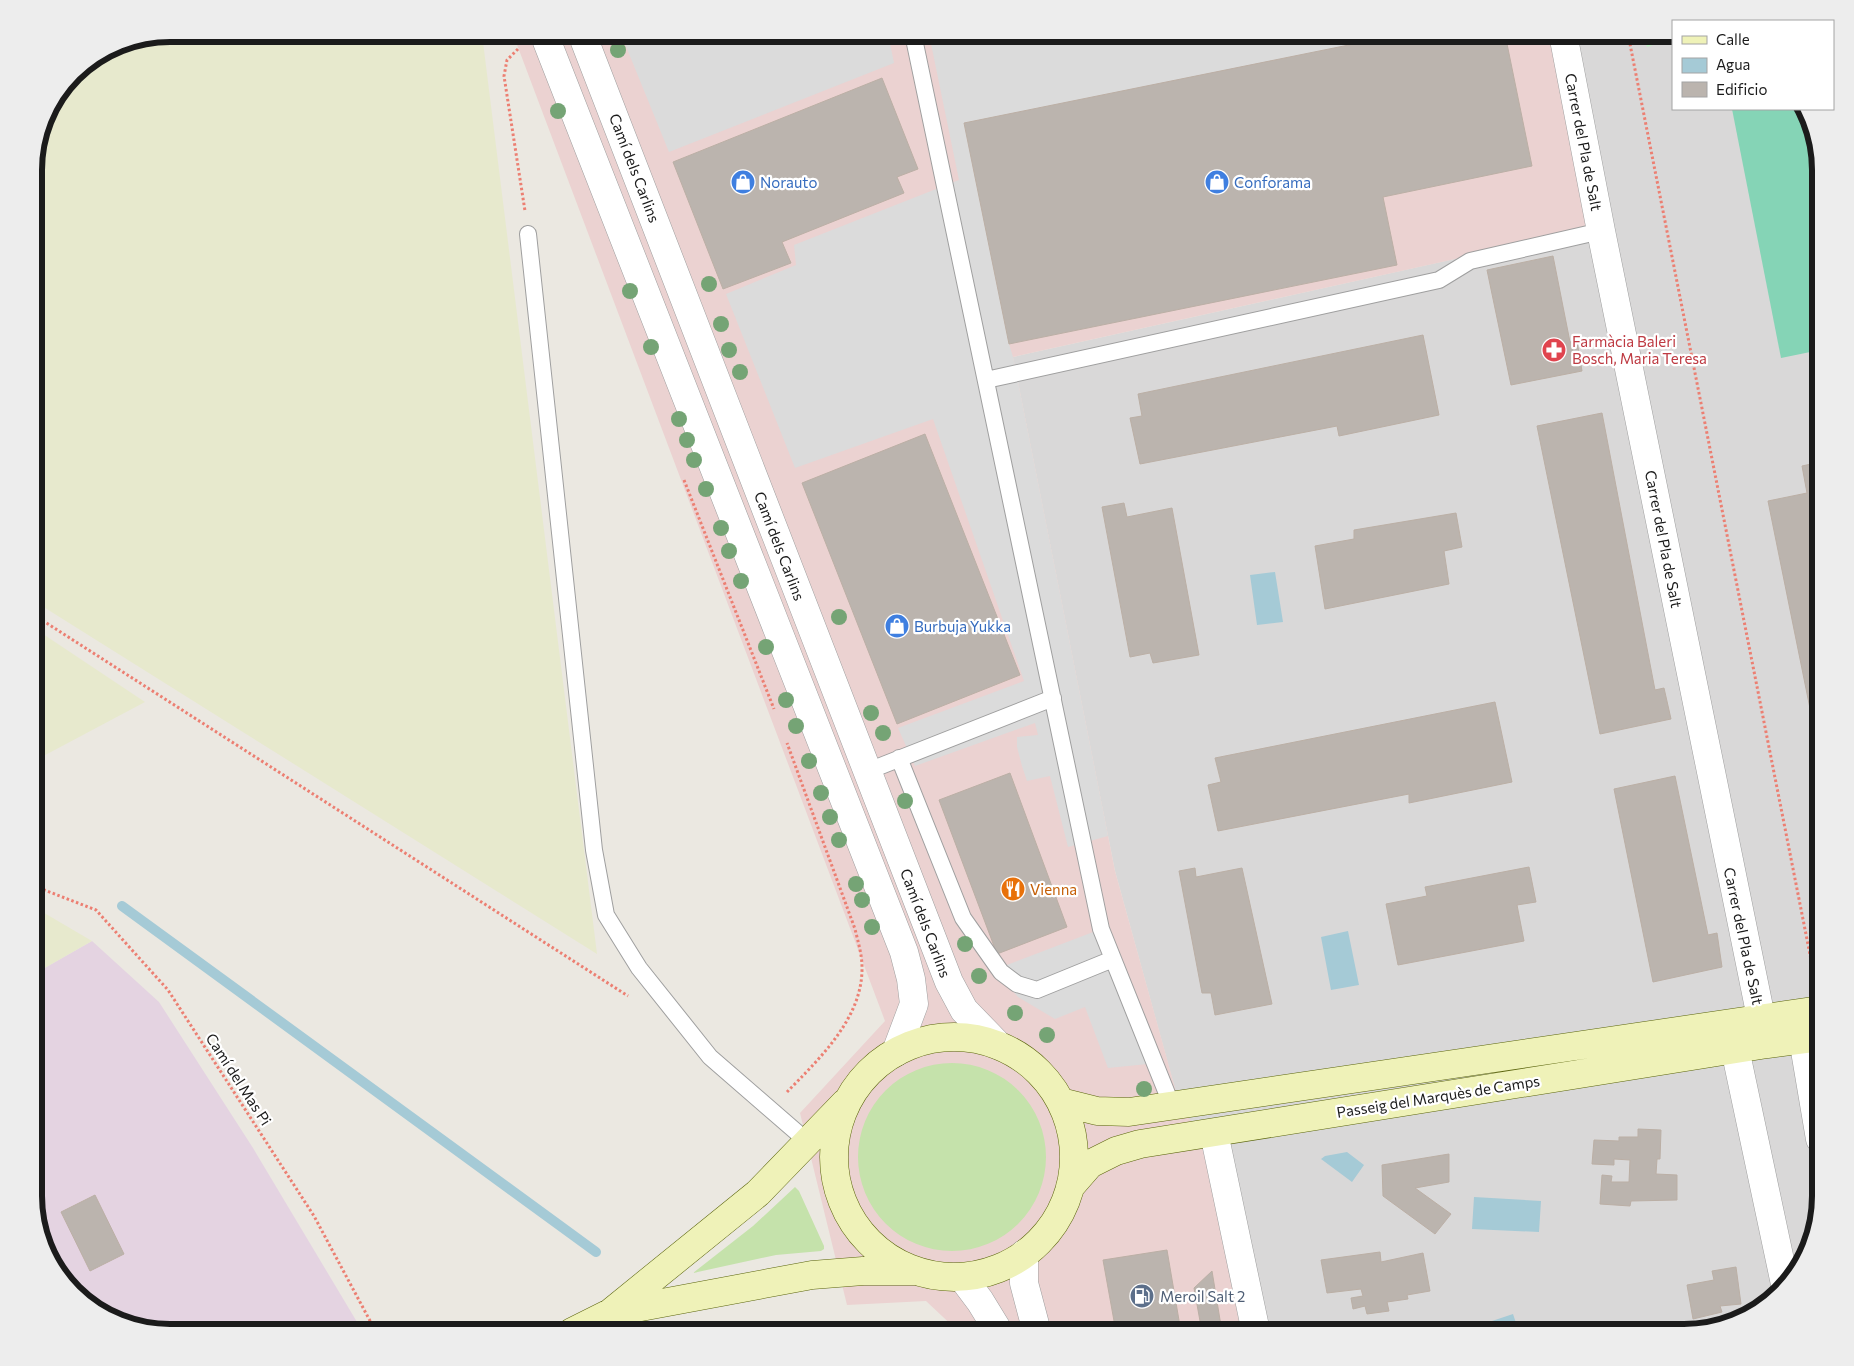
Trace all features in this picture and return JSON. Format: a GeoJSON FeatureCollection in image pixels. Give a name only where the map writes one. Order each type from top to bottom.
{"type":"FeatureCollection","features":[{"type":"Feature","properties":{"kind":"main road","name":"Passeig del Marquès de Camps"},"geometry":{"type":"LineString","coordinates":[[1070,1187],[1090,1164],[1140,1144],[1735,1049],[1764,1032],[1812,1013]]}},
{"type":"Feature","properties":{"kind":"main road","name":"Passeig del Marquès de Camps"},"geometry":{"type":"LineString","coordinates":[[1060,1102],[1097,1111],[1129,1112],[1764,1032],[1812,1038]]}},
{"type":"Feature","properties":{"kind":"main road"},"geometry":{"type":"LineString","coordinates":[[588,1324],[610,1313],[758,1193],[851,1097],[870,1072],[896,1052],[928,1040],[957,1037],[978,1039],[998,1045],[1011,1051],[1035,1068],[1054,1090],[1068,1122],[1073,1144],[1073,1173],[1065,1202],[1051,1228],[1024,1254],[1005,1266],[962,1277],[947,1277],[918,1271],[887,1256],[865,1237],[852,1220],[837,1180],[834,1158],[836,1137],[851,1097]]}},
{"type":"Feature","properties":{"kind":"main road"},"geometry":{"type":"LineString","coordinates":[[610,1313],[812,1274],[863,1271],[918,1271]]}},
{"type":"Feature","properties":{"kind":"street","name":"Camí dels Carlins"},"geometry":{"type":"LineString","coordinates":[[548,43],[904,952],[911,979],[914,1004],[896,1052]]}},
{"type":"Feature","properties":{"kind":"street","name":"Camí dels Carlins"},"geometry":{"type":"LineString","coordinates":[[585,43],[949,982],[964,1010],[998,1045]]}},
{"type":"Feature","properties":{"kind":"street","name":"Carrer del Pla de Salt"},"geometry":{"type":"LineString","coordinates":[[1565,43],[1601,231],[1764,1032]]}},
{"type":"Feature","properties":{"kind":"street"},"geometry":{"type":"LineString","coordinates":[[1735,1049],[1783,1275]]}},
{"type":"Feature","properties":{"kind":"street"},"geometry":{"type":"LineString","coordinates":[[1214,1133],[1254,1324]]}},
{"type":"Feature","properties":{"kind":"street"},"geometry":{"type":"LineString","coordinates":[[1024,1254],[1024,1283],[1035,1324]]}},
{"type":"Feature","properties":{"kind":"street"},"geometry":{"type":"LineString","coordinates":[[962,1277],[994,1324]]}},
{"type":"Feature","properties":{"kind":"lane"},"geometry":{"type":"LineString","coordinates":[[915,43],[1101,930],[1172,1106]]}},
{"type":"Feature","properties":{"kind":"lane"},"geometry":{"type":"LineString","coordinates":[[986,380],[1439,280],[1470,261],[1601,231]]}},
{"type":"Feature","properties":{"kind":"lane"},"geometry":{"type":"LineString","coordinates":[[528,234],[594,850],[606,914],[639,968],[710,1057],[808,1142]]}},
{"type":"Feature","properties":{"kind":"lane"},"geometry":{"type":"LineString","coordinates":[[868,770],[1053,698]]}},
{"type":"Feature","properties":{"kind":"lane"},"geometry":{"type":"LineString","coordinates":[[899,758],[963,918],[1001,972],[1017,984],[1037,990],[1113,959]]}},
{"type":"Feature","properties":{"kind":"path"},"geometry":{"type":"LineString","coordinates":[[517,43],[522,57]]}},
{"type":"Feature","properties":{"kind":"path"},"geometry":{"type":"LineString","coordinates":[[1630,43],[1812,967]]}},
{"type":"Feature","properties":{"kind":"path"},"geometry":{"type":"LineString","coordinates":[[519,48],[507,60],[504,76],[528,234]]}},
{"type":"Feature","properties":{"kind":"path"},"geometry":{"type":"LineString","coordinates":[[682,476],[776,713]]}},
{"type":"Feature","properties":{"kind":"path"},"geometry":{"type":"LineString","coordinates":[[43,621],[634,1000]]}},
{"type":"Feature","properties":{"kind":"path"},"geometry":{"type":"LineString","coordinates":[[770,1109],[814,1064],[849,1016],[858,994],[862,969],[860,949],[855,930],[786,741]]}},
{"type":"Feature","properties":{"kind":"path","name":"Camí del Mas Pi"},"geometry":{"type":"LineString","coordinates":[[43,889],[96,910],[168,990],[314,1216],[372,1324]]}},
{"type":"Feature","properties":{"kind":"shaded area"},"geometry":{"type":"Polygon","coordinates":[[[516,43],[1558,43],[1595,228],[1013,357],[1115,871],[1180,1106],[1203,1137],[1239,1324],[950,1324],[926,1301],[847,1305],[800,1113],[885,1021],[516,43]]]}},
{"type":"Feature","properties":{"kind":"shaded area"},"geometry":{"type":"Polygon","coordinates":[[[625,43],[890,43],[894,63],[669,152],[625,43]]]}},
{"type":"Feature","properties":{"kind":"shaded area"},"geometry":{"type":"Polygon","coordinates":[[[931,43],[1359,43],[964,123],[1013,357],[1108,836],[1068,847],[1050,776],[1027,781],[1022,766],[1017,747],[1017,737],[1038,735],[1035,723],[915,766],[898,728],[1024,681],[933,419],[795,468],[726,294],[796,265],[794,245],[959,180],[931,43]]]}},
{"type":"Feature","properties":{"kind":"shaded area"},"geometry":{"type":"Polygon","coordinates":[[[1558,43],[1672,43],[1672,110],[1796,110],[1805,129],[1812,171],[1812,1195],[1805,1237],[1785,1273],[1768,1292],[1740,1310],[1725,1317],[1708,1321],[1683,1324],[1239,1324],[1203,1137],[1180,1107],[1115,871],[1013,357],[1594,228],[1558,43]]]}},
{"type":"Feature","properties":{"kind":"shaded area"},"geometry":{"type":"Polygon","coordinates":[[[1101,929],[1148,1064],[1108,1068],[1085,1007],[1055,1019],[1018,997],[994,970],[1101,929]]]}},
{"type":"Feature","properties":{"kind":"shaded area"},"geometry":{"type":"Polygon","coordinates":[[[92,941],[159,1002],[253,1148],[358,1324],[171,1324],[146,1321],[129,1317],[114,1310],[93,1297],[74,1280],[52,1244],[47,1229],[43,1204],[43,969],[92,941]]]}},
{"type":"Feature","properties":{"kind":"green space"},"geometry":{"type":"Polygon","coordinates":[[[171,43],[483,43],[597,954],[43,607],[44,154],[52,122],[64,99],[86,74],[114,56],[137,47],[171,43]]]}},
{"type":"Feature","properties":{"kind":"green space"},"geometry":{"type":"Polygon","coordinates":[[[1646,43],[1659,43],[1647,47],[1646,43]]]}},
{"type":"Feature","properties":{"kind":"green space"},"geometry":{"type":"Polygon","coordinates":[[[1732,110],[1796,110],[1805,129],[1809,146],[1812,171],[1812,352],[1781,358],[1732,110]]]}},
{"type":"Feature","properties":{"kind":"green space"},"geometry":{"type":"Polygon","coordinates":[[[43,634],[145,702],[43,756],[43,634]]]}},
{"type":"Feature","properties":{"kind":"green space"},"geometry":{"type":"Polygon","coordinates":[[[43,912],[92,941],[43,969],[43,912]]]}},
{"type":"Feature","properties":{"kind":"green space"},"geometry":{"type":"Polygon","coordinates":[[[943,1063],[961,1063],[979,1067],[996,1074],[1012,1084],[1025,1097],[1039,1121],[1046,1148],[1046,1166],[1039,1193],[1025,1217],[1012,1230],[996,1240],[979,1247],[961,1251],[943,1251],[925,1247],[908,1240],[892,1230],[879,1217],[869,1201],[862,1184],[858,1166],[858,1148],[862,1130],[869,1113],[879,1097],[892,1084],[908,1074],[925,1067],[943,1063]]]}},
{"type":"Feature","properties":{"kind":"green space"},"geometry":{"type":"Polygon","coordinates":[[[795,1187],[799,1191],[824,1249],[821,1251],[776,1255],[693,1273],[753,1226],[795,1187]]]}},
{"type":"Feature","properties":{"kind":"water"},"geometry":{"type":"Polygon","coordinates":[[[1275,572],[1283,622],[1257,625],[1250,575],[1275,572]]]}},
{"type":"Feature","properties":{"kind":"water"},"geometry":{"type":"Polygon","coordinates":[[[1348,931],[1359,985],[1331,990],[1321,937],[1348,931]]]}},
{"type":"Feature","properties":{"kind":"water"},"geometry":{"type":"Polygon","coordinates":[[[1347,1152],[1364,1165],[1352,1182],[1321,1159],[1325,1156],[1347,1152]]]}},
{"type":"Feature","properties":{"kind":"water"},"geometry":{"type":"Polygon","coordinates":[[[1474,1197],[1541,1201],[1539,1232],[1472,1229],[1474,1197]]]}},
{"type":"Feature","properties":{"kind":"water"},"geometry":{"type":"Polygon","coordinates":[[[1513,1314],[1516,1324],[1483,1324],[1513,1314]]]}},
{"type":"Feature","properties":{"kind":"building","name":"Conforama"},"geometry":{"type":"Polygon","coordinates":[[[1359,43],[1507,43],[1532,166],[1383,197],[1397,265],[1009,344],[964,123],[1359,43]]]}},
{"type":"Feature","properties":{"kind":"building"},"geometry":{"type":"Polygon","coordinates":[[[882,78],[918,169],[897,177],[904,193],[782,242],[791,263],[723,289],[673,162],[882,78]]]}},
{"type":"Feature","properties":{"kind":"building"},"geometry":{"type":"Polygon","coordinates":[[[1553,256],[1570,342],[1577,341],[1582,371],[1511,385],[1487,270],[1553,256]]]}},
{"type":"Feature","properties":{"kind":"building"},"geometry":{"type":"Polygon","coordinates":[[[1423,335],[1439,415],[1339,436],[1337,426],[1140,464],[1130,418],[1142,416],[1138,394],[1423,335]]]}},
{"type":"Feature","properties":{"kind":"building"},"geometry":{"type":"Polygon","coordinates":[[[1602,413],[1655,690],[1664,688],[1671,719],[1600,734],[1537,426],[1602,413]]]}},
{"type":"Feature","properties":{"kind":"building"},"geometry":{"type":"Polygon","coordinates":[[[925,434],[1020,675],[897,724],[802,483],[925,434]]]}},
{"type":"Feature","properties":{"kind":"building"},"geometry":{"type":"Polygon","coordinates":[[[1812,464],[1812,718],[1768,501],[1807,493],[1802,466],[1812,464]]]}},
{"type":"Feature","properties":{"kind":"building"},"geometry":{"type":"Polygon","coordinates":[[[1124,503],[1127,517],[1172,508],[1199,655],[1153,663],[1150,653],[1130,657],[1102,507],[1124,503]]]}},
{"type":"Feature","properties":{"kind":"building"},"geometry":{"type":"Polygon","coordinates":[[[1456,513],[1462,547],[1444,551],[1449,584],[1325,609],[1315,546],[1354,539],[1354,530],[1456,513]]]}},
{"type":"Feature","properties":{"kind":"building"},"geometry":{"type":"Polygon","coordinates":[[[1495,702],[1512,782],[1409,803],[1409,794],[1218,831],[1208,785],[1221,782],[1215,758],[1495,702]]]}},
{"type":"Feature","properties":{"kind":"building","name":"Vienna"},"geometry":{"type":"Polygon","coordinates":[[[1010,773],[1067,927],[997,954],[939,800],[1010,773]]]}},
{"type":"Feature","properties":{"kind":"building"},"geometry":{"type":"Polygon","coordinates":[[[1675,776],[1708,935],[1717,933],[1722,967],[1653,982],[1614,789],[1675,776]]]}},
{"type":"Feature","properties":{"kind":"building"},"geometry":{"type":"Polygon","coordinates":[[[1529,867],[1536,902],[1517,905],[1524,941],[1398,965],[1386,904],[1427,896],[1425,887],[1529,867]]]}},
{"type":"Feature","properties":{"kind":"building"},"geometry":{"type":"Polygon","coordinates":[[[1195,868],[1196,877],[1242,868],[1272,1004],[1215,1015],[1211,993],[1202,993],[1179,871],[1195,868]]]}},
{"type":"Feature","properties":{"kind":"building"},"geometry":{"type":"Polygon","coordinates":[[[1638,1129],[1661,1130],[1660,1159],[1657,1159],[1656,1174],[1677,1175],[1677,1200],[1631,1201],[1630,1206],[1600,1204],[1602,1175],[1612,1176],[1611,1182],[1629,1182],[1630,1160],[1614,1159],[1614,1165],[1592,1164],[1594,1140],[1619,1141],[1619,1137],[1638,1137],[1638,1129]]]}},
{"type":"Feature","properties":{"kind":"building"},"geometry":{"type":"Polygon","coordinates":[[[1449,1154],[1449,1182],[1415,1188],[1451,1214],[1435,1234],[1383,1196],[1382,1165],[1449,1154]]]}},
{"type":"Feature","properties":{"kind":"building"},"geometry":{"type":"Polygon","coordinates":[[[95,1195],[124,1254],[90,1271],[61,1212],[95,1195]]]}},
{"type":"Feature","properties":{"kind":"building","name":"Meroil Salt 2"},"geometry":{"type":"Polygon","coordinates":[[[1167,1250],[1180,1324],[1115,1324],[1103,1260],[1167,1250]]]}},
{"type":"Feature","properties":{"kind":"building"},"geometry":{"type":"Polygon","coordinates":[[[1380,1252],[1381,1262],[1423,1253],[1430,1291],[1407,1295],[1408,1299],[1387,1302],[1389,1311],[1367,1314],[1365,1306],[1353,1309],[1351,1298],[1363,1296],[1361,1289],[1327,1293],[1321,1260],[1380,1252]]]}},
{"type":"Feature","properties":{"kind":"building"},"geometry":{"type":"Polygon","coordinates":[[[1736,1267],[1741,1304],[1720,1306],[1722,1312],[1693,1319],[1687,1285],[1714,1280],[1712,1271],[1736,1267]]]}},
{"type":"Feature","properties":{"kind":"building","name":"Meroil Salt 2"},"geometry":{"type":"Polygon","coordinates":[[[1212,1271],[1221,1324],[1201,1324],[1194,1288],[1212,1271]]]}},
{"type":"Feature","properties":{"kind":"waterway"},"geometry":{"type":"LineString","coordinates":[[122,906],[596,1252]]}},
{"type":"Feature","properties":{"kind":"place","name":"Norauto"},"geometry":{"type":"Point","coordinates":[743,182]}},
{"type":"Feature","properties":{"kind":"place","name":"Conforama"},"geometry":{"type":"Point","coordinates":[1217,182]}},
{"type":"Feature","properties":{"kind":"place","name":"Farmàcia Baleri Bosch, Maria Teresa"},"geometry":{"type":"Point","coordinates":[1554,350]}},
{"type":"Feature","properties":{"kind":"place","name":"Burbuja Yukka"},"geometry":{"type":"Point","coordinates":[897,626]}},
{"type":"Feature","properties":{"kind":"place","name":"Vienna"},"geometry":{"type":"Point","coordinates":[1013,889]}},
{"type":"Feature","properties":{"kind":"place","name":"Meroil Salt 2"},"geometry":{"type":"Point","coordinates":[1142,1296]}}]}
